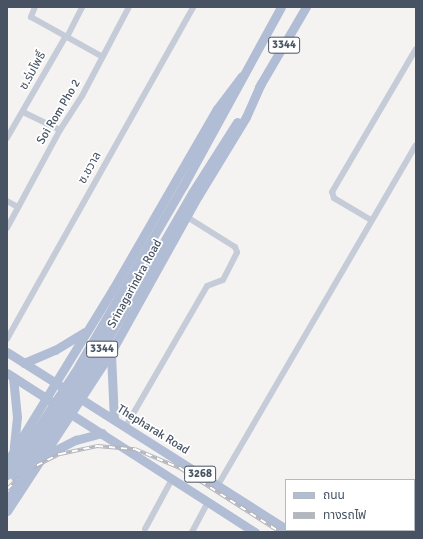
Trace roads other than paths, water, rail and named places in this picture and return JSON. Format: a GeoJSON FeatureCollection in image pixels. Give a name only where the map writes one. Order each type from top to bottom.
{"type":"FeatureCollection","features":[{"type":"Feature","properties":{"kind":"main road","name":"Srinagarindra Road"},"geometry":{"type":"LineString","coordinates":[[10,475],[75,372],[225,112],[242,76],[281,7]]}},
{"type":"Feature","properties":{"kind":"main road","name":"Srinagarindra Road"},"geometry":{"type":"LineString","coordinates":[[7,502],[84,380],[192,193],[262,83],[306,7]]}},
{"type":"Feature","properties":{"kind":"main road","name":"Srinagarindra Road"},"geometry":{"type":"LineString","coordinates":[[7,462],[113,288],[217,109],[242,76]]}},
{"type":"Feature","properties":{"kind":"main road","name":"Srinagarindra Road"},"geometry":{"type":"LineString","coordinates":[[7,511],[82,399],[111,352],[186,217],[246,117],[262,83]]}},
{"type":"Feature","properties":{"kind":"main road"},"geometry":{"type":"LineString","coordinates":[[113,288],[113,297],[120,306],[131,307],[139,302]]}},
{"type":"Feature","properties":{"kind":"main road"},"geometry":{"type":"LineString","coordinates":[[18,495],[20,484],[10,475],[60,407],[120,306]]}},
{"type":"Feature","properties":{"kind":"main road"},"geometry":{"type":"LineString","coordinates":[[24,363],[55,350],[89,328]]}},
{"type":"Feature","properties":{"kind":"main road","name":"Thepharak Road"},"geometry":{"type":"LineString","coordinates":[[7,352],[285,528]]}},
{"type":"Feature","properties":{"kind":"main road"},"geometry":{"type":"LineString","coordinates":[[111,352],[111,399],[114,419]]}},
{"type":"Feature","properties":{"kind":"main road"},"geometry":{"type":"LineString","coordinates":[[10,375],[17,417],[13,453]]}},
{"type":"Feature","properties":{"kind":"main road","name":"3268"},"geometry":{"type":"LineString","coordinates":[[10,375],[255,532]]}},
{"type":"Feature","properties":{"kind":"main road"},"geometry":{"type":"LineString","coordinates":[[44,457],[59,447],[102,433]]}},
{"type":"Feature","properties":{"kind":"street"},"geometry":{"type":"LineString","coordinates":[[35,7],[32,17],[103,57]]}},
{"type":"Feature","properties":{"kind":"street","name":"ซ.ร่มโพธิ์"},"geometry":{"type":"LineString","coordinates":[[7,138],[82,7]]}},
{"type":"Feature","properties":{"kind":"street","name":"Soi Rom Pho 2"},"geometry":{"type":"LineString","coordinates":[[7,228],[60,130],[103,57],[129,7]]}},
{"type":"Feature","properties":{"kind":"street","name":"ซ.ชวาล"},"geometry":{"type":"LineString","coordinates":[[7,339],[193,7]]}},
{"type":"Feature","properties":{"kind":"street"},"geometry":{"type":"LineString","coordinates":[[370,220],[334,198],[332,192],[416,49]]}},
{"type":"Feature","properties":{"kind":"street"},"geometry":{"type":"LineString","coordinates":[[23,112],[60,130]]}},
{"type":"Feature","properties":{"kind":"street"},"geometry":{"type":"LineString","coordinates":[[218,485],[370,220],[416,145]]}},
{"type":"Feature","properties":{"kind":"street"},"geometry":{"type":"LineString","coordinates":[[7,201],[18,207]]}},
{"type":"Feature","properties":{"kind":"street"},"geometry":{"type":"LineString","coordinates":[[126,426],[208,286],[223,280],[238,252],[235,247],[186,217]]}},
{"type":"Feature","properties":{"kind":"street"},"geometry":{"type":"LineString","coordinates":[[145,529],[172,479]]}},
{"type":"Feature","properties":{"kind":"street"},"geometry":{"type":"LineString","coordinates":[[192,532],[208,502]]}},
{"type":"Feature","properties":{"kind":"railway"},"geometry":{"type":"LineString","coordinates":[[7,489],[26,471],[60,454],[97,446],[135,449],[180,468],[280,532]]}}]}
